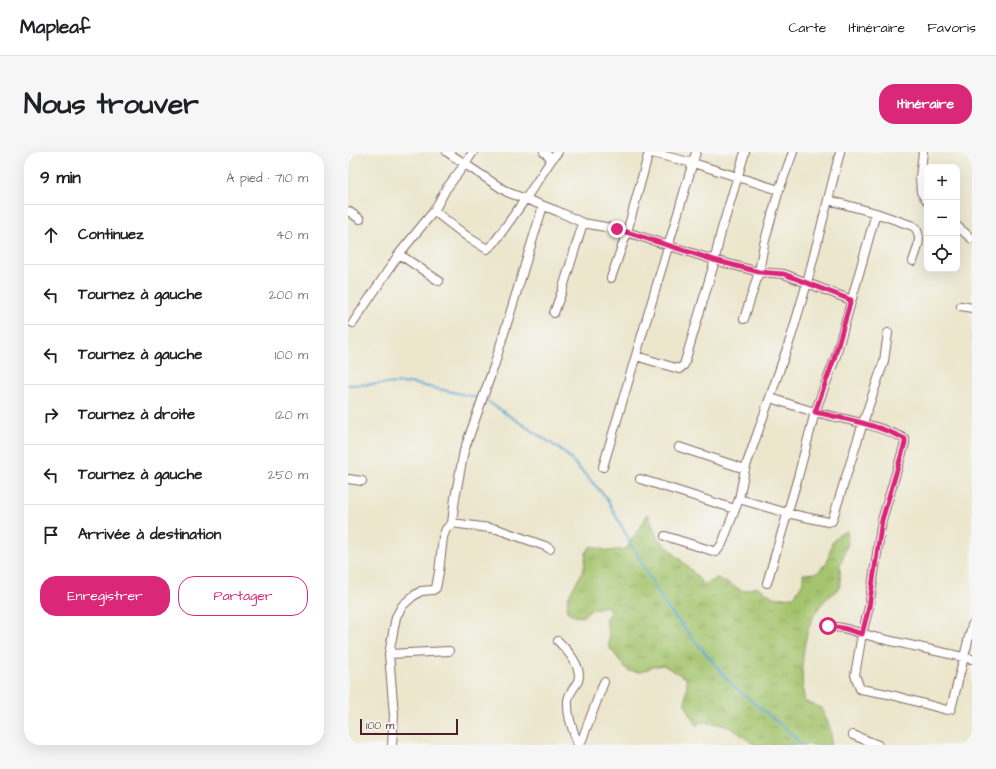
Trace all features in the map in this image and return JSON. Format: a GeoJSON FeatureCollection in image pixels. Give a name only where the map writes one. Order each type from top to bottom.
{"type":"FeatureCollection","features":[{"type":"Feature","properties":{"kind":"street"},"geometry":{"type":"LineString","coordinates":[[447,152],[507,192],[526,198],[583,223],[617,229],[714,260],[759,272],[784,274],[851,300]]}},
{"type":"Feature","properties":{"kind":"street"},"geometry":{"type":"LineString","coordinates":[[353,323],[399,254],[434,211],[446,189],[473,152]]}},
{"type":"Feature","properties":{"kind":"street"},"geometry":{"type":"LineString","coordinates":[[544,152],[552,159]]}},
{"type":"Feature","properties":{"kind":"street"},"geometry":{"type":"LineString","coordinates":[[434,211],[469,238],[487,249],[491,247],[558,152]]}},
{"type":"Feature","properties":{"kind":"street"},"geometry":{"type":"LineString","coordinates":[[610,278],[627,232],[648,152],[693,163],[779,190]]}},
{"type":"Feature","properties":{"kind":"street"},"geometry":{"type":"LineString","coordinates":[[603,467],[696,152]]}},
{"type":"Feature","properties":{"kind":"street"},"geometry":{"type":"LineString","coordinates":[[636,356],[669,367],[679,369],[683,367],[745,152]]}},
{"type":"Feature","properties":{"kind":"street"},"geometry":{"type":"LineString","coordinates":[[744,319],[759,272],[764,244],[779,190],[793,152]]}},
{"type":"Feature","properties":{"kind":"street"},"geometry":{"type":"LineString","coordinates":[[665,536],[716,552],[722,544],[739,500],[745,469],[791,337],[807,283],[840,152]]}},
{"type":"Feature","properties":{"kind":"street"},"geometry":{"type":"LineString","coordinates":[[923,152],[920,177],[921,192],[926,200]]}},
{"type":"Feature","properties":{"kind":"street"},"geometry":{"type":"LineString","coordinates":[[828,200],[913,226],[917,230],[919,236],[913,261]]}},
{"type":"Feature","properties":{"kind":"street"},"geometry":{"type":"LineString","coordinates":[[392,745],[394,716],[389,654],[396,617],[402,606],[412,597],[421,591],[433,590],[436,588],[443,537],[446,529],[452,523],[464,451],[494,366],[543,206]]}},
{"type":"Feature","properties":{"kind":"street"},"geometry":{"type":"LineString","coordinates":[[348,211],[360,219]]}},
{"type":"Feature","properties":{"kind":"street"},"geometry":{"type":"LineString","coordinates":[[767,583],[815,412],[834,359],[876,214]]}},
{"type":"Feature","properties":{"kind":"street"},"geometry":{"type":"LineString","coordinates":[[554,313],[583,223]]}},
{"type":"Feature","properties":{"kind":"street"},"geometry":{"type":"LineString","coordinates":[[960,229],[972,239]]}},
{"type":"Feature","properties":{"kind":"street"},"geometry":{"type":"LineString","coordinates":[[399,254],[439,281]]}},
{"type":"Feature","properties":{"kind":"street"},"geometry":{"type":"LineString","coordinates":[[961,306],[972,308]]}},
{"type":"Feature","properties":{"kind":"street"},"geometry":{"type":"LineString","coordinates":[[739,500],[787,513],[828,522],[832,521],[884,361],[888,332]]}},
{"type":"Feature","properties":{"kind":"street"},"geometry":{"type":"LineString","coordinates":[[771,398],[815,412],[863,423],[896,434],[905,439],[882,520],[869,607],[862,634],[855,675],[860,689],[888,694],[947,710],[951,709],[972,625]]}},
{"type":"Feature","properties":{"kind":"street"},"geometry":{"type":"LineString","coordinates":[[679,447],[745,469]]}},
{"type":"Feature","properties":{"kind":"street"},"geometry":{"type":"LineString","coordinates":[[348,479],[362,481]]}},
{"type":"Feature","properties":{"kind":"street"},"geometry":{"type":"LineString","coordinates":[[640,479],[735,509]]}},
{"type":"Feature","properties":{"kind":"street"},"geometry":{"type":"LineString","coordinates":[[452,523],[496,529],[550,549]]}},
{"type":"Feature","properties":{"kind":"street"},"geometry":{"type":"LineString","coordinates":[[828,626],[843,628],[862,634],[972,659]]}},
{"type":"Feature","properties":{"kind":"street"},"geometry":{"type":"LineString","coordinates":[[558,641],[576,664],[578,680],[568,698],[568,715],[579,745]]}},
{"type":"Feature","properties":{"kind":"street"},"geometry":{"type":"LineString","coordinates":[[389,654],[449,651]]}},
{"type":"Feature","properties":{"kind":"street"},"geometry":{"type":"LineString","coordinates":[[579,745],[604,682]]}},
{"type":"Feature","properties":{"kind":"street"},"geometry":{"type":"LineString","coordinates":[[854,735],[878,745]]}},
{"type":"Feature","properties":{"kind":"green space"},"geometry":{"type":"Polygon","coordinates":[[[648,514],[657,537],[694,573],[704,585],[717,578],[743,591],[757,587],[775,598],[794,597],[803,582],[803,574],[817,573],[827,562],[832,543],[838,535],[847,531],[848,543],[840,565],[840,587],[822,603],[814,615],[809,626],[802,666],[805,702],[822,708],[831,731],[831,745],[757,745],[739,733],[723,725],[700,722],[697,726],[685,704],[687,685],[686,678],[663,665],[641,672],[628,671],[609,647],[609,631],[605,619],[612,611],[605,606],[588,611],[583,617],[574,616],[567,611],[568,597],[584,569],[586,553],[591,546],[608,551],[626,549],[648,514]]]}},
{"type":"Feature","properties":{"kind":"waterway"},"geometry":{"type":"LineString","coordinates":[[348,385],[410,383],[480,398]]}},
{"type":"Feature","properties":{"kind":"waterway"},"geometry":{"type":"LineString","coordinates":[[484,399],[564,452],[605,496],[665,605],[733,686],[791,733],[801,745]]}},
{"type":"Feature","properties":{"kind":"route"},"geometry":{"type":"LineString","coordinates":[[617,229],[714,260],[759,272],[784,274],[851,300],[834,359],[815,412],[863,423],[896,434],[905,439],[905,443],[882,520],[869,607],[862,634],[843,628],[828,626]]}}]}
